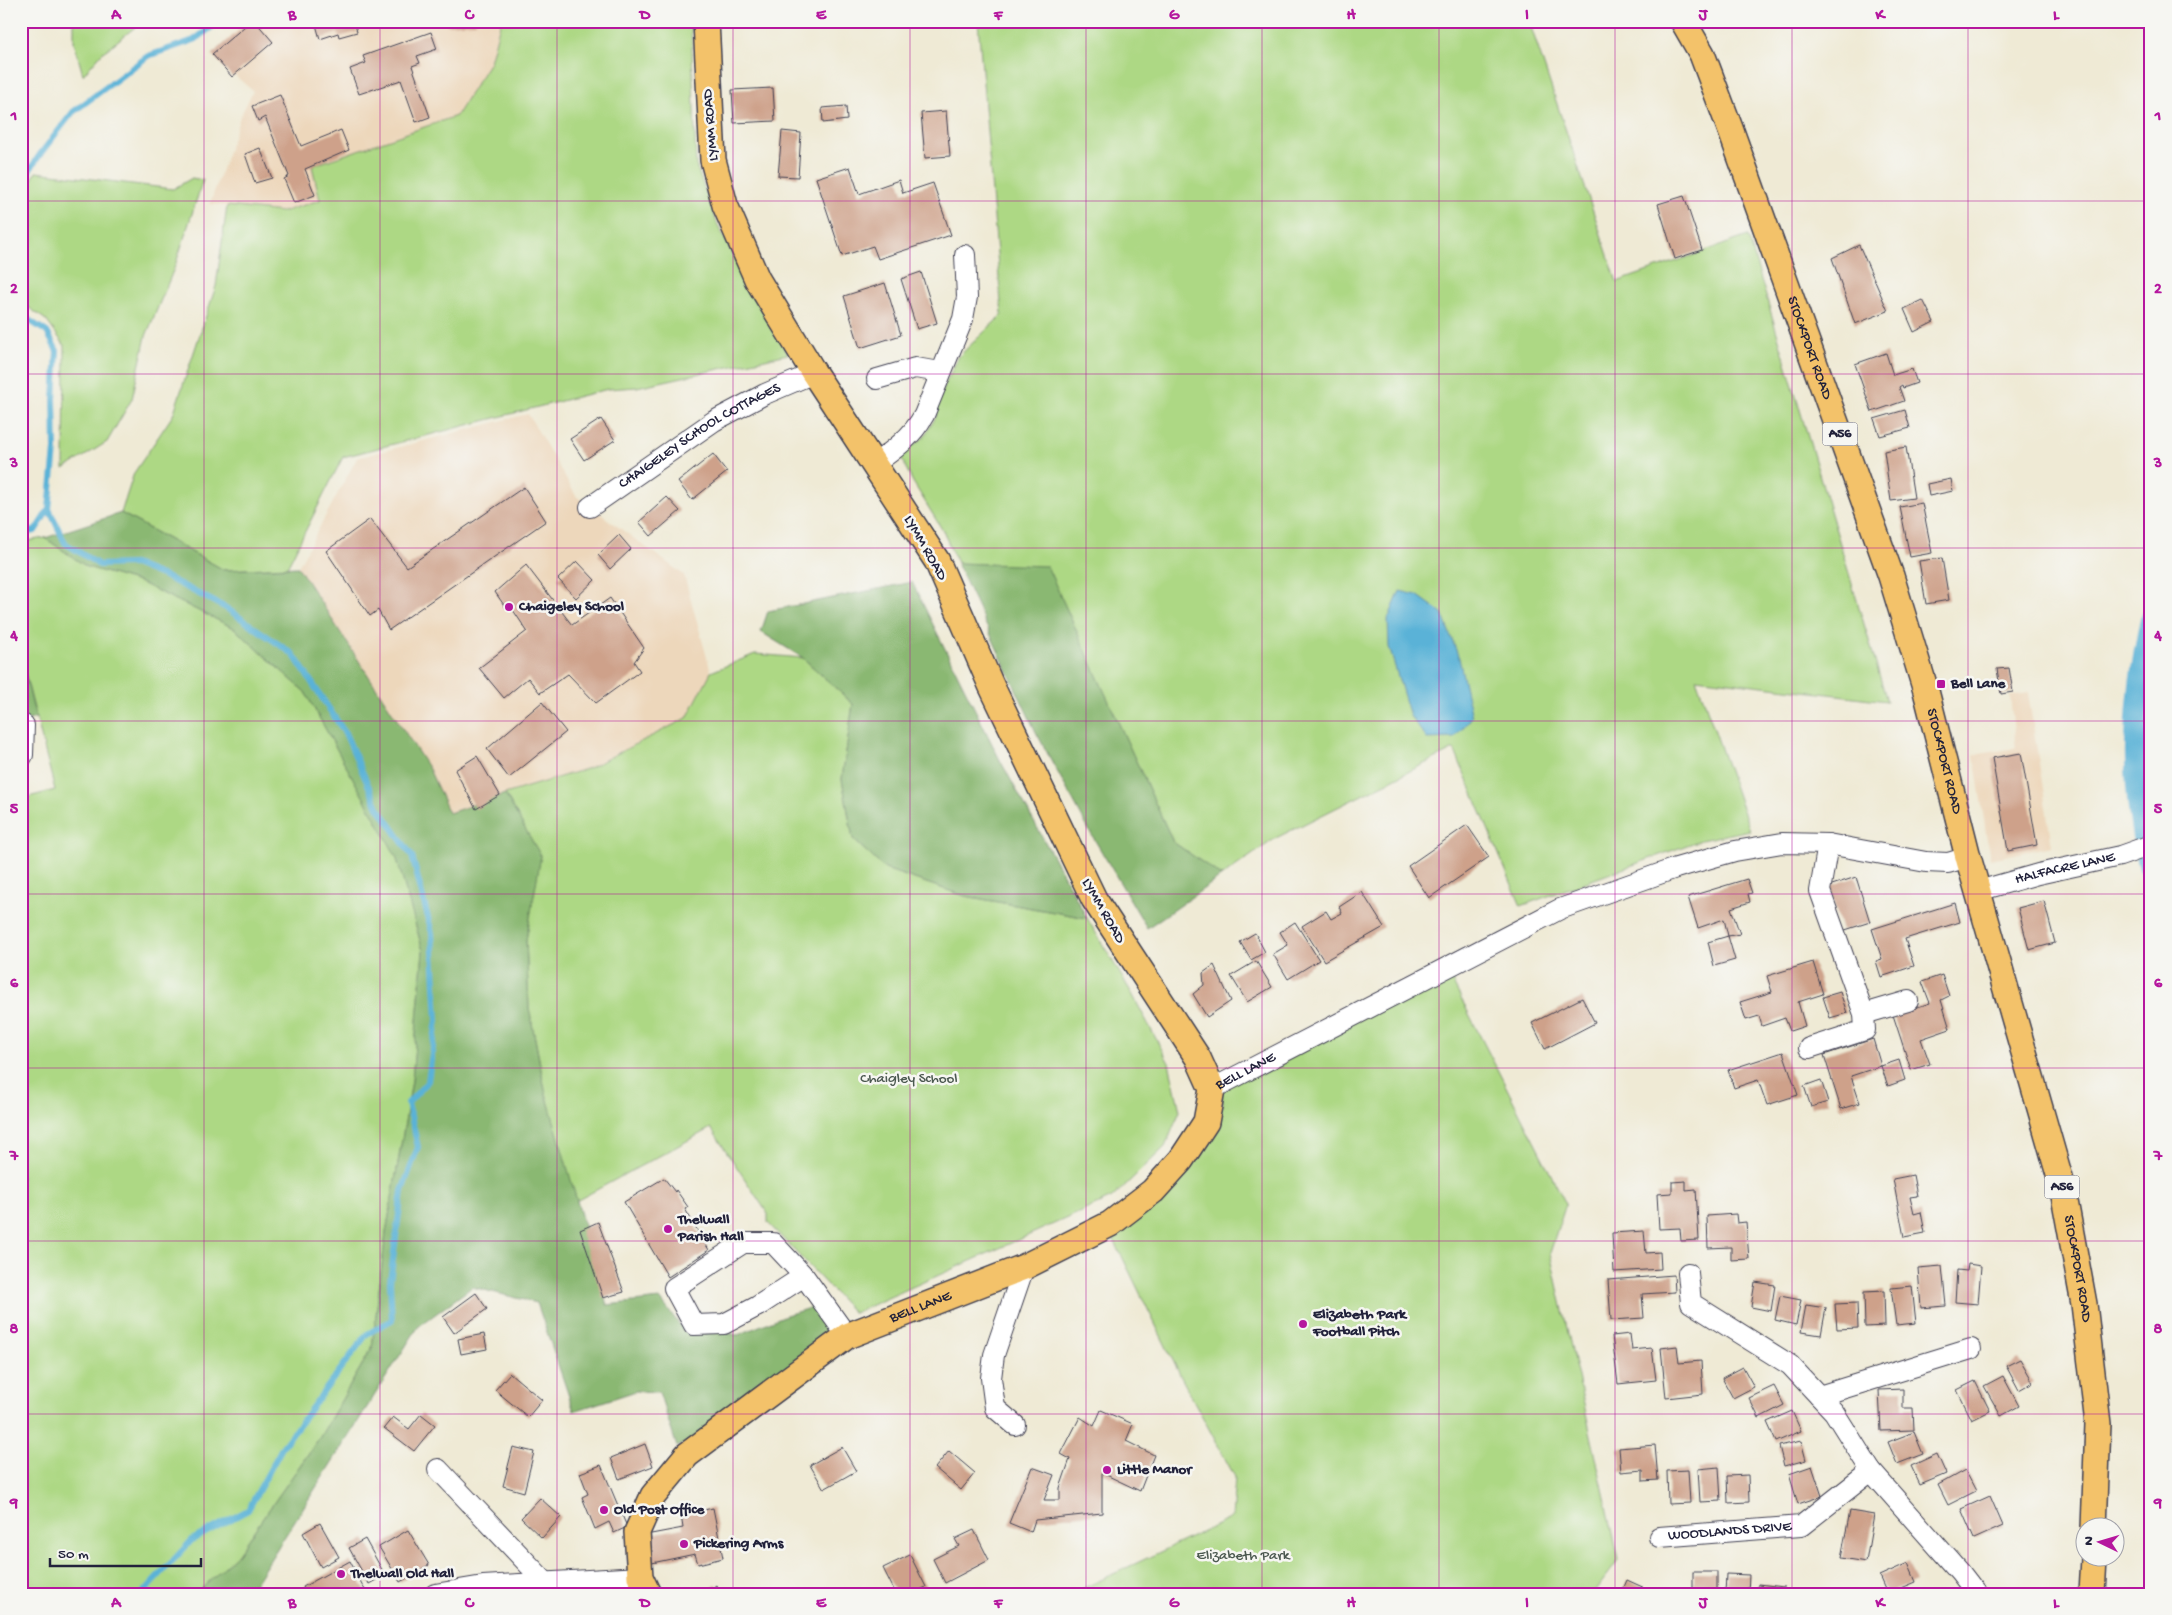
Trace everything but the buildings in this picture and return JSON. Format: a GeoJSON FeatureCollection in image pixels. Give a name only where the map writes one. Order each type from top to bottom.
{"type":"FeatureCollection","features":[{"type":"Feature","properties":{"kind":"main road","name":"LYMM ROAD"},"geometry":{"type":"LineString","coordinates":[[706,21],[713,160],[725,205],[757,279],[814,373],[937,561],[991,685],[1094,899],[1198,1058],[1212,1089]]}},
{"type":"Feature","properties":{"kind":"main road","name":"STOCKPORT ROAD"},"geometry":{"type":"LineString","coordinates":[[1683,21],[1702,54],[1731,131],[1891,576],[1926,692],[1968,857],[2062,1185],[2084,1304],[2098,1424],[2094,1518]]}},
{"type":"Feature","properties":{"kind":"main road","name":"BELL LANE"},"geometry":{"type":"LineString","coordinates":[[644,1585],[637,1532],[653,1496],[687,1455],[847,1336],[1024,1267],[1110,1224],[1153,1191],[1181,1160],[1206,1122],[1212,1089]]}},
{"type":"Feature","properties":{"kind":"main road"},"geometry":{"type":"LineString","coordinates":[[2092,1594],[2093,1568]]}},
{"type":"Feature","properties":{"kind":"street"},"geometry":{"type":"LineString","coordinates":[[873,464],[904,442],[917,427],[924,415],[963,319],[968,297],[965,255]]}},
{"type":"Feature","properties":{"kind":"street"},"geometry":{"type":"LineString","coordinates":[[877,379],[915,368],[941,372]]}},
{"type":"Feature","properties":{"kind":"street","name":"CHAIGELEY SCHOOL COTTAGES"},"geometry":{"type":"LineString","coordinates":[[590,507],[714,421],[765,394],[814,373]]}},
{"type":"Feature","properties":{"kind":"street"},"geometry":{"type":"LineString","coordinates":[[21,758],[23,755],[24,725]]}},
{"type":"Feature","properties":{"kind":"street","name":"BELL LANE"},"geometry":{"type":"LineString","coordinates":[[1212,1089],[1560,909],[1676,868],[1735,851],[1782,843],[1828,844],[1926,862],[1948,862],[1968,857]]}},
{"type":"Feature","properties":{"kind":"street"},"geometry":{"type":"LineString","coordinates":[[1808,1048],[1865,1030],[1864,1014],[1820,891],[1828,844]]}},
{"type":"Feature","properties":{"kind":"street","name":"HALFACRE LANE"},"geometry":{"type":"LineString","coordinates":[[1978,892],[2038,874],[2120,856],[2151,845]]}},
{"type":"Feature","properties":{"kind":"street"},"geometry":{"type":"LineString","coordinates":[[1864,1014],[1908,1001]]}},
{"type":"Feature","properties":{"kind":"street"},"geometry":{"type":"LineString","coordinates":[[804,1276],[758,1306],[724,1324],[694,1325],[674,1288],[743,1243],[773,1243],[804,1276],[847,1336]]}},
{"type":"Feature","properties":{"kind":"street"},"geometry":{"type":"LineString","coordinates":[[1015,1425],[995,1408],[991,1378],[994,1355],[1024,1267]]}},
{"type":"Feature","properties":{"kind":"street"},"geometry":{"type":"LineString","coordinates":[[1688,1273],[1691,1303],[1790,1365],[1834,1412],[1871,1471],[1977,1594]]}},
{"type":"Feature","properties":{"kind":"street"},"geometry":{"type":"LineString","coordinates":[[1819,1396],[1971,1349]]}},
{"type":"Feature","properties":{"kind":"street"},"geometry":{"type":"LineString","coordinates":[[438,1469],[546,1583]]}},
{"type":"Feature","properties":{"kind":"street","name":"WOODLANDS DRIVE"},"geometry":{"type":"LineString","coordinates":[[1660,1537],[1801,1526],[1871,1471]]}},
{"type":"Feature","properties":{"kind":"street"},"geometry":{"type":"LineString","coordinates":[[435,1594],[483,1586],[546,1583],[644,1585]]}},
{"type":"Feature","properties":{"kind":"shaded area"},"geometry":{"type":"Polygon","coordinates":[[[246,21],[501,21],[490,62],[456,116],[312,166],[321,200],[282,212],[210,204],[240,117],[253,91],[212,56],[246,21]]]}},
{"type":"Feature","properties":{"kind":"shaded area","name":"Chaigeley School"},"geometry":{"type":"Polygon","coordinates":[[[528,414],[576,496],[684,575],[711,672],[687,718],[589,768],[449,813],[429,769],[298,567],[357,458],[528,414]]]}},
{"type":"Feature","properties":{"kind":"shaded area"},"geometry":{"type":"Polygon","coordinates":[[[2028,693],[2052,846],[1990,859],[1974,755],[2016,748],[2010,696],[2028,693]]]}},
{"type":"Feature","properties":{"kind":"green space"},"geometry":{"type":"Polygon","coordinates":[[[74,21],[143,21],[102,53],[83,75],[74,42],[74,21]]]}},
{"type":"Feature","properties":{"kind":"green space"},"geometry":{"type":"Polygon","coordinates":[[[501,21],[691,21],[696,165],[717,223],[744,278],[788,354],[637,387],[608,389],[343,457],[287,567],[224,570],[121,513],[134,473],[173,415],[216,286],[227,206],[282,212],[320,200],[312,166],[456,116],[490,62],[501,21]]]}},
{"type":"Feature","properties":{"kind":"green space"},"geometry":{"type":"Polygon","coordinates":[[[978,21],[1529,21],[1617,282],[1748,236],[1887,701],[1696,678],[1750,830],[1701,840],[1521,906],[1454,749],[1276,838],[1222,876],[1173,842],[1047,567],[957,563],[943,531],[913,482],[900,456],[923,438],[936,417],[940,395],[959,356],[1002,315],[978,21]]]}},
{"type":"Feature","properties":{"kind":"green space"},"geometry":{"type":"Polygon","coordinates":[[[36,172],[173,189],[192,178],[203,180],[175,266],[146,336],[132,399],[107,442],[64,469],[65,346],[46,320],[21,302],[21,200],[36,172]]]}},
{"type":"Feature","properties":{"kind":"green space"},"geometry":{"type":"Polygon","coordinates":[[[121,513],[224,570],[298,567],[429,769],[449,813],[505,794],[541,856],[526,940],[529,1008],[545,1090],[607,1305],[660,1299],[680,1325],[738,1335],[786,1315],[810,1308],[827,1311],[835,1327],[808,1348],[795,1374],[747,1414],[677,1447],[659,1392],[636,1391],[574,1411],[537,1303],[472,1287],[418,1327],[254,1585],[257,1594],[196,1594],[237,1555],[320,1437],[372,1348],[386,1233],[412,1081],[423,951],[396,856],[305,692],[234,628],[139,582],[87,567],[45,538],[121,513]]]}},
{"type":"Feature","properties":{"kind":"green space"},"geometry":{"type":"Polygon","coordinates":[[[45,538],[87,567],[139,582],[234,628],[305,692],[396,855],[423,951],[412,1081],[386,1233],[372,1348],[320,1437],[237,1555],[196,1594],[21,1594],[21,799],[55,790],[21,658],[21,542],[45,538]]]}},
{"type":"Feature","properties":{"kind":"green space"},"geometry":{"type":"Polygon","coordinates":[[[957,563],[1047,566],[1173,842],[1222,876],[1147,928],[1090,832],[1036,732],[957,563]]]}},
{"type":"Feature","properties":{"kind":"green space"},"geometry":{"type":"Polygon","coordinates":[[[912,582],[1001,762],[1087,918],[965,896],[885,869],[853,839],[842,779],[853,704],[803,658],[761,632],[768,611],[912,582]]]}},
{"type":"Feature","properties":{"kind":"green space","name":"Chaigley School"},"geometry":{"type":"Polygon","coordinates":[[[755,654],[803,658],[853,704],[842,779],[853,839],[885,869],[965,896],[1087,918],[1131,992],[1169,1063],[1180,1111],[1165,1147],[1112,1198],[854,1313],[768,1223],[768,1214],[711,1128],[576,1201],[545,1090],[529,1008],[526,940],[540,856],[505,794],[589,768],[687,718],[711,672],[755,654]]]}},
{"type":"Feature","properties":{"kind":"green space"},"geometry":{"type":"Polygon","coordinates":[[[21,658],[36,718],[21,722],[21,658]]]}},
{"type":"Feature","properties":{"kind":"green space","name":"Elizabeth Park"},"geometry":{"type":"Polygon","coordinates":[[[1448,973],[1566,1204],[1550,1253],[1619,1560],[1593,1594],[1071,1594],[1232,1518],[1235,1477],[1182,1379],[1111,1234],[1205,1141],[1223,1103],[1218,1078],[1448,973]]]}},
{"type":"Feature","properties":{"kind":"water"},"geometry":{"type":"Polygon","coordinates":[[[1400,591],[1417,595],[1442,613],[1459,658],[1472,717],[1454,738],[1427,739],[1410,716],[1389,647],[1388,619],[1400,591]]]}},
{"type":"Feature","properties":{"kind":"waterway"},"geometry":{"type":"LineString","coordinates":[[21,183],[41,153],[73,112],[148,56],[194,40],[220,21]]}},
{"type":"Feature","properties":{"kind":"waterway"},"geometry":{"type":"LineString","coordinates":[[21,315],[47,332],[57,351],[54,399],[55,450],[49,509],[35,531],[21,533]]}},
{"type":"Feature","properties":{"kind":"waterway"},"geometry":{"type":"LineString","coordinates":[[49,509],[65,543],[99,565],[134,564],[166,577],[226,608],[293,654],[345,733],[378,807],[412,856],[432,933],[437,1020],[428,1081],[408,1103],[418,1147],[402,1191],[390,1282],[392,1320],[367,1334],[283,1446],[248,1510],[192,1540],[142,1594]]}},
{"type":"Feature","properties":{"kind":"waterway"},"geometry":{"type":"LineString","coordinates":[[2151,617],[2140,680],[2136,746],[2139,810],[2151,874]]}},
{"type":"Feature","properties":{"kind":"place","name":"Chaigeley School"},"geometry":{"type":"Point","coordinates":[509,607]}},
{"type":"Feature","properties":{"kind":"place","name":"Bell Lane"},"geometry":{"type":"Point","coordinates":[1941,684]}},
{"type":"Feature","properties":{"kind":"place","name":"Thelwall Parish Hall"},"geometry":{"type":"Point","coordinates":[668,1229]}},
{"type":"Feature","properties":{"kind":"place","name":"Elizabeth Park Football Pitch"},"geometry":{"type":"Point","coordinates":[1303,1324]}},
{"type":"Feature","properties":{"kind":"place","name":"Little Manor"},"geometry":{"type":"Point","coordinates":[1107,1470]}},
{"type":"Feature","properties":{"kind":"place","name":"Old Post Office"},"geometry":{"type":"Point","coordinates":[604,1510]}},
{"type":"Feature","properties":{"kind":"place","name":"Pickering Arms"},"geometry":{"type":"Point","coordinates":[684,1544]}},
{"type":"Feature","properties":{"kind":"place","name":"Thelwall Old Hall"},"geometry":{"type":"Point","coordinates":[341,1574]}}]}
